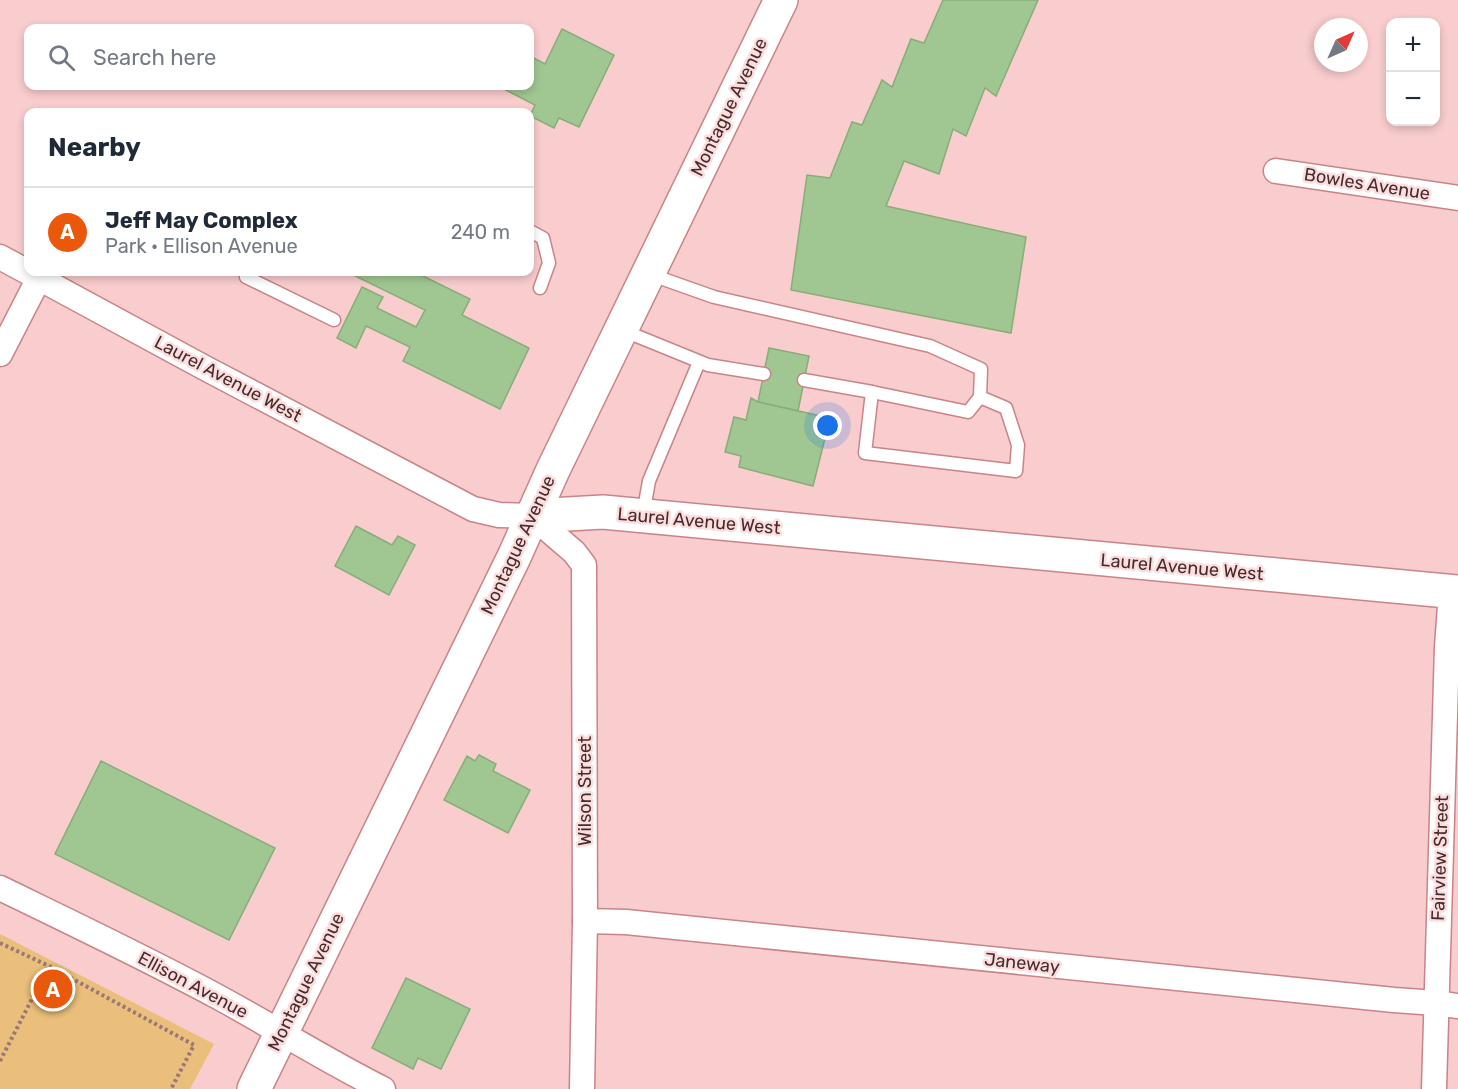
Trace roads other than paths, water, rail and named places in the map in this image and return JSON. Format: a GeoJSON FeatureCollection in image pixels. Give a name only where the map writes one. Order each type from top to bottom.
{"type":"FeatureCollection","features":[{"type":"Feature","properties":{"kind":"main road","name":"Montague Avenue"},"geometry":{"type":"LineString","coordinates":[[254,1089],[514,557],[553,470],[781,0]]}},
{"type":"Feature","properties":{"kind":"main road","name":"Laurel Avenue West"},"geometry":{"type":"LineString","coordinates":[[532,516],[603,512],[1454,592]]}},
{"type":"Feature","properties":{"kind":"street","name":"Bowles Avenue"},"geometry":{"type":"LineString","coordinates":[[1276,171],[1458,198]]}},
{"type":"Feature","properties":{"kind":"street","name":"Laurel Avenue West"},"geometry":{"type":"LineString","coordinates":[[0,257],[24,270]]}},
{"type":"Feature","properties":{"kind":"street","name":"Laurel Avenue West"},"geometry":{"type":"LineString","coordinates":[[35,276],[473,509],[499,516],[532,516]]}},
{"type":"Feature","properties":{"kind":"street"},"geometry":{"type":"LineString","coordinates":[[0,354],[39,278]]}},
{"type":"Feature","properties":{"kind":"street","name":"Wilson Street"},"geometry":{"type":"LineString","coordinates":[[532,516],[574,552],[584,565],[585,921],[582,1089]]}},
{"type":"Feature","properties":{"kind":"street","name":"Fairview Street"},"geometry":{"type":"LineString","coordinates":[[1434,1089],[1447,1005],[1436,967],[1446,647],[1454,592]]}},
{"type":"Feature","properties":{"kind":"street","name":"Ellison Avenue"},"geometry":{"type":"LineString","coordinates":[[0,888],[220,998],[383,1089]]}},
{"type":"Feature","properties":{"kind":"street","name":"Janeway"},"geometry":{"type":"LineString","coordinates":[[585,921],[626,922],[1447,1005]]}},
{"type":"Feature","properties":{"kind":"lane"},"geometry":{"type":"LineString","coordinates":[[534,233],[543,238],[549,263],[540,288]]}},
{"type":"Feature","properties":{"kind":"lane"},"geometry":{"type":"LineString","coordinates":[[648,273],[714,297],[930,346],[981,369],[980,397],[968,412],[804,380]]}},
{"type":"Feature","properties":{"kind":"lane"},"geometry":{"type":"LineString","coordinates":[[246,277],[334,320]]}},
{"type":"Feature","properties":{"kind":"lane"},"geometry":{"type":"LineString","coordinates":[[621,330],[708,366],[764,374]]}},
{"type":"Feature","properties":{"kind":"lane"},"geometry":{"type":"LineString","coordinates":[[643,516],[649,481],[699,362]]}},
{"type":"Feature","properties":{"kind":"lane"},"geometry":{"type":"LineString","coordinates":[[872,392],[865,453],[1016,471],[1018,445],[1006,408],[980,397]]}},
{"type":"Feature","properties":{"kind":"place","name":"Jeff May Complex"},"geometry":{"type":"Point","coordinates":[53,989]}}]}
